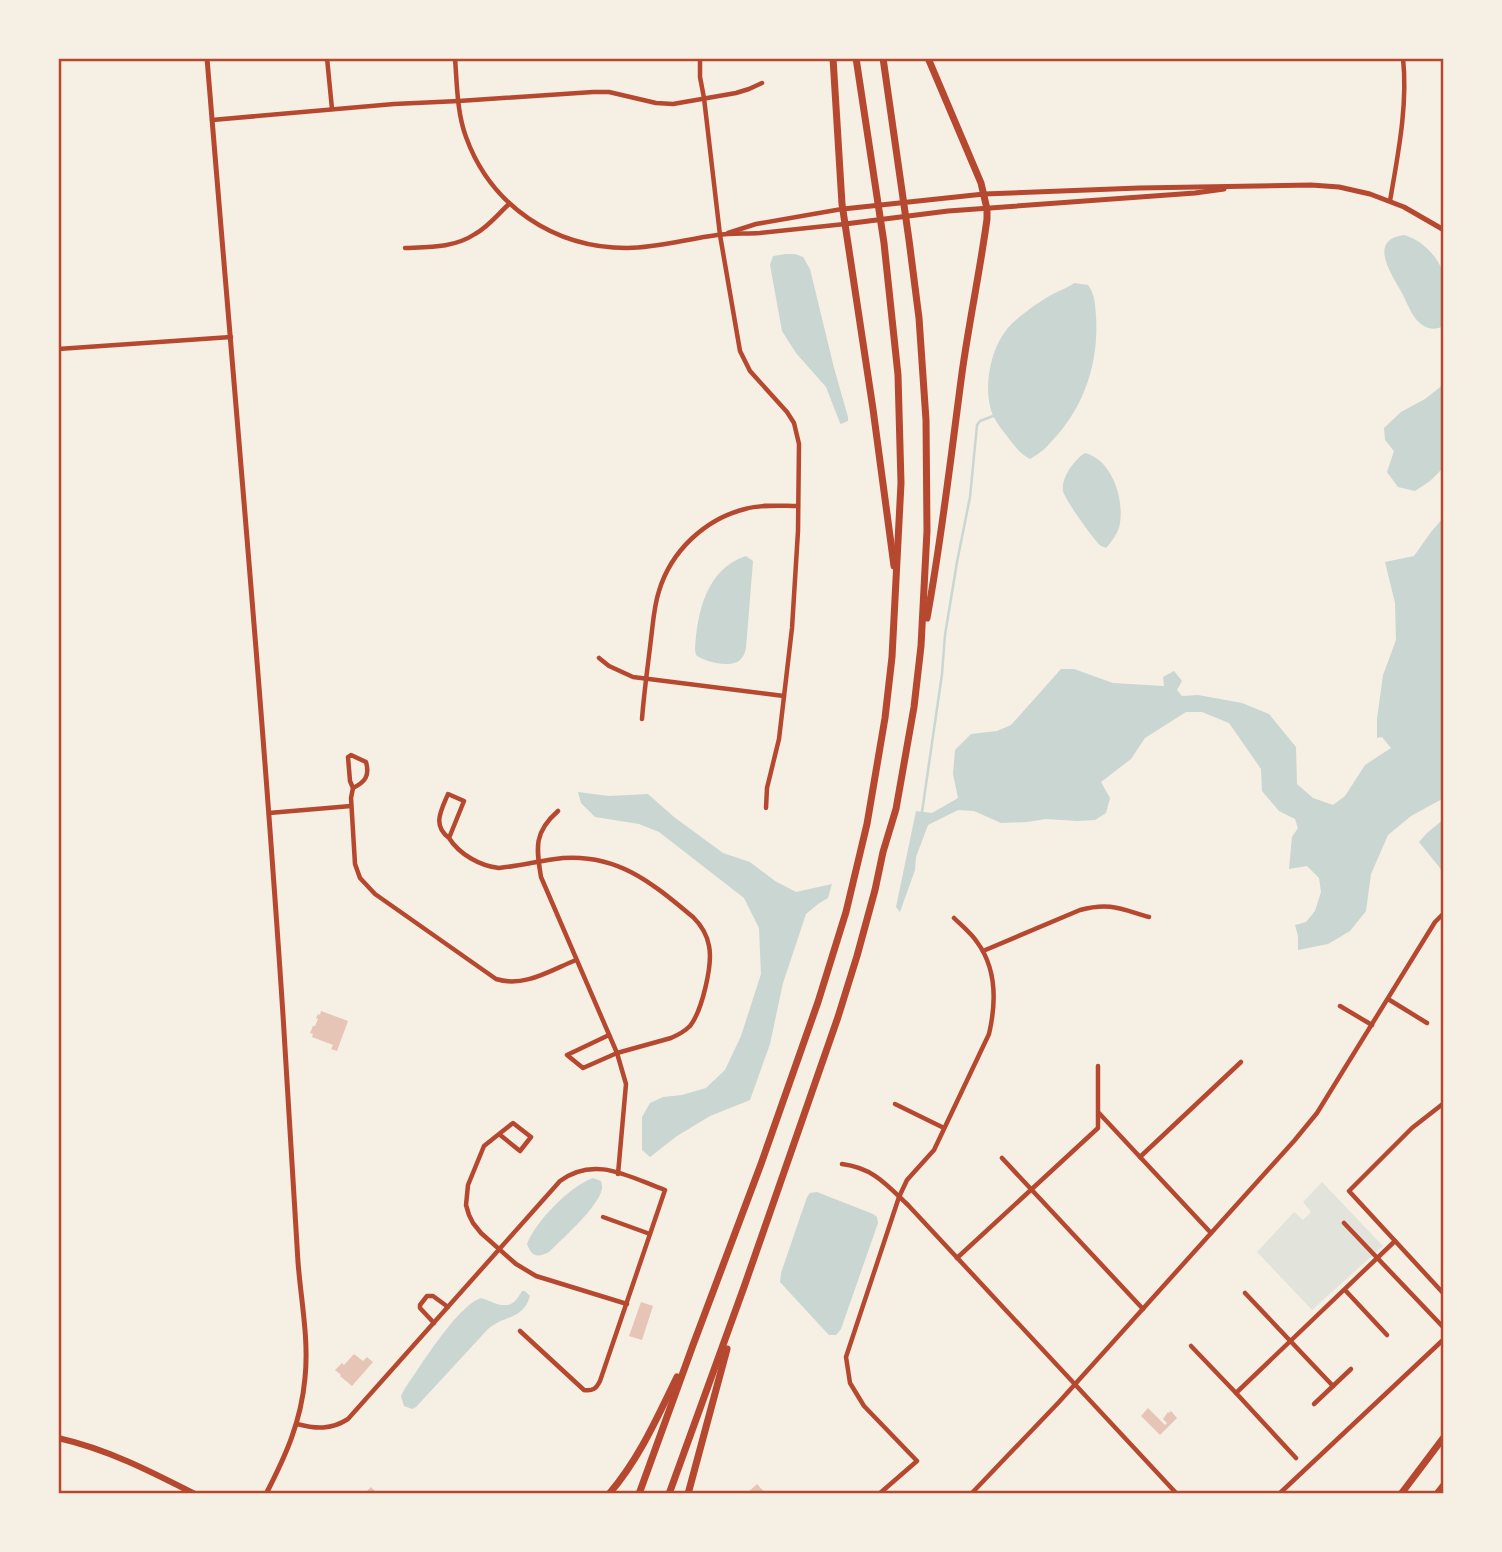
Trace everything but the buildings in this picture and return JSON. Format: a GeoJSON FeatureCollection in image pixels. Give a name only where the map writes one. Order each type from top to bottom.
{"type":"FeatureCollection","features":[{"type":"Feature","properties":{"kind":"highway"},"geometry":{"type":"LineString","coordinates":[[833,58],[843,209],[896,588]]}},
{"type":"Feature","properties":{"kind":"highway"},"geometry":{"type":"LineString","coordinates":[[639,1494],[818,1002],[846,912],[867,824],[879,756],[892,657],[901,483],[900,430],[898,375],[884,243],[856,58]]}},
{"type":"Feature","properties":{"kind":"highway"},"geometry":{"type":"LineString","coordinates":[[883,58],[919,318],[926,448],[927,531],[921,646]]}},
{"type":"Feature","properties":{"kind":"highway"},"geometry":{"type":"LineString","coordinates":[[669,1494],[838,1017],[868,917],[907,755],[921,646],[937,563],[962,371],[987,219],[984,194],[928,58]]}},
{"type":"Feature","properties":{"kind":"highway"},"geometry":{"type":"LineString","coordinates":[[688,1494],[744,1287]]}},
{"type":"Feature","properties":{"kind":"highway"},"geometry":{"type":"LineString","coordinates":[[609,1494],[644,1445],[693,1345]]}},
{"type":"Feature","properties":{"kind":"highway"},"geometry":{"type":"LineString","coordinates":[[1401,1494],[1444,1437]]}},
{"type":"Feature","properties":{"kind":"highway"},"geometry":{"type":"LineString","coordinates":[[1437,1494],[1444,1485]]}},
{"type":"Feature","properties":{"kind":"main road"},"geometry":{"type":"LineString","coordinates":[[58,1438],[117,1456],[195,1494]]}},
{"type":"Feature","properties":{"kind":"street"},"geometry":{"type":"LineString","coordinates":[[207,58],[269,813],[299,1274],[305,1329],[305,1378],[297,1424],[285,1458],[266,1494]]}},
{"type":"Feature","properties":{"kind":"street"},"geometry":{"type":"LineString","coordinates":[[327,58],[332,109]]}},
{"type":"Feature","properties":{"kind":"street"},"geometry":{"type":"LineString","coordinates":[[455,58],[465,135],[487,176],[509,204],[528,219],[555,234],[603,246],[627,248],[720,235],[845,224],[948,211],[1195,193],[1248,186]]}},
{"type":"Feature","properties":{"kind":"street"},"geometry":{"type":"LineString","coordinates":[[700,58],[700,77],[720,235],[740,351],[750,371],[794,423],[799,444],[798,531],[792,628],[779,739],[766,808]]}},
{"type":"Feature","properties":{"kind":"street"},"geometry":{"type":"LineString","coordinates":[[1390,201],[1404,99],[1403,58]]}},
{"type":"Feature","properties":{"kind":"street"},"geometry":{"type":"LineString","coordinates":[[212,120],[394,104],[593,92],[625,95],[656,103],[688,102],[736,93],[762,83]]}},
{"type":"Feature","properties":{"kind":"street"},"geometry":{"type":"LineString","coordinates":[[720,235],[756,225],[843,209],[984,194],[1291,184],[1356,191],[1390,201],[1444,230]]}},
{"type":"Feature","properties":{"kind":"street"},"geometry":{"type":"LineString","coordinates":[[405,248],[437,247],[475,235],[509,204]]}},
{"type":"Feature","properties":{"kind":"street"},"geometry":{"type":"LineString","coordinates":[[58,349],[231,337]]}},
{"type":"Feature","properties":{"kind":"street"},"geometry":{"type":"LineString","coordinates":[[642,719],[659,591],[665,575],[687,543],[704,528],[747,508],[764,505],[798,506]]}},
{"type":"Feature","properties":{"kind":"street"},"geometry":{"type":"LineString","coordinates":[[600,658],[621,672],[646,679],[784,696]]}},
{"type":"Feature","properties":{"kind":"street"},"geometry":{"type":"LineString","coordinates":[[353,788],[365,780],[367,766],[366,762],[351,755],[348,757],[353,788],[351,806],[355,864],[358,874],[375,894],[493,977],[505,982],[521,982],[576,960]]}},
{"type":"Feature","properties":{"kind":"street"},"geometry":{"type":"LineString","coordinates":[[449,838],[464,801],[448,794],[439,828],[453,845],[477,862],[499,868],[559,858],[603,861],[629,870],[652,884],[693,916],[706,936],[710,966],[690,1026],[671,1038],[617,1053],[583,1068],[567,1055],[609,1035]]}},
{"type":"Feature","properties":{"kind":"street"},"geometry":{"type":"LineString","coordinates":[[269,813],[351,806]]}},
{"type":"Feature","properties":{"kind":"street"},"geometry":{"type":"LineString","coordinates":[[558,811],[544,825],[539,836],[538,862],[541,877],[617,1053],[626,1084],[618,1174]]}},
{"type":"Feature","properties":{"kind":"street"},"geometry":{"type":"LineString","coordinates":[[983,951],[1080,910],[1097,906],[1110,906],[1149,917]]}},
{"type":"Feature","properties":{"kind":"street"},"geometry":{"type":"LineString","coordinates":[[971,1494],[1075,1384],[1317,1113],[1435,922],[1444,913]]}},
{"type":"Feature","properties":{"kind":"street"},"geometry":{"type":"LineString","coordinates":[[879,1494],[917,1461],[864,1406],[850,1383],[846,1357],[899,1197],[907,1180],[934,1150],[989,1034],[993,1017],[992,981],[983,951],[954,918]]}},
{"type":"Feature","properties":{"kind":"street"},"geometry":{"type":"LineString","coordinates":[[1388,999],[1427,1023]]}},
{"type":"Feature","properties":{"kind":"street"},"geometry":{"type":"LineString","coordinates":[[1340,1006],[1372,1025]]}},
{"type":"Feature","properties":{"kind":"street"},"geometry":{"type":"LineString","coordinates":[[1140,1157],[1241,1062]]}},
{"type":"Feature","properties":{"kind":"street"},"geometry":{"type":"LineString","coordinates":[[957,1258],[1098,1128],[1098,1066]]}},
{"type":"Feature","properties":{"kind":"street"},"geometry":{"type":"LineString","coordinates":[[1444,1103],[1412,1128],[1349,1191],[1444,1294]]}},
{"type":"Feature","properties":{"kind":"street"},"geometry":{"type":"LineString","coordinates":[[895,1104],[944,1128]]}},
{"type":"Feature","properties":{"kind":"street"},"geometry":{"type":"LineString","coordinates":[[1098,1112],[1211,1233]]}},
{"type":"Feature","properties":{"kind":"street"},"geometry":{"type":"LineString","coordinates":[[499,1134],[520,1151],[531,1137],[513,1123],[499,1134],[484,1146],[465,1199],[473,1223],[516,1264],[536,1276],[627,1304]]}},
{"type":"Feature","properties":{"kind":"street"},"geometry":{"type":"LineString","coordinates":[[1002,1158],[1143,1309]]}},
{"type":"Feature","properties":{"kind":"street"},"geometry":{"type":"LineString","coordinates":[[842,1164],[865,1169],[889,1187],[1177,1494]]}},
{"type":"Feature","properties":{"kind":"street"},"geometry":{"type":"LineString","coordinates":[[297,1424],[327,1428],[348,1419],[568,1175],[583,1169],[606,1170],[665,1190],[597,1388],[584,1390],[520,1331]]}},
{"type":"Feature","properties":{"kind":"street"},"geometry":{"type":"LineString","coordinates":[[603,1217],[650,1234]]}},
{"type":"Feature","properties":{"kind":"street"},"geometry":{"type":"LineString","coordinates":[[1344,1223],[1444,1328]]}},
{"type":"Feature","properties":{"kind":"street"},"geometry":{"type":"LineString","coordinates":[[1236,1393],[1395,1241]]}},
{"type":"Feature","properties":{"kind":"street"},"geometry":{"type":"LineString","coordinates":[[1345,1290],[1387,1335]]}},
{"type":"Feature","properties":{"kind":"street"},"geometry":{"type":"LineString","coordinates":[[1245,1293],[1333,1386]]}},
{"type":"Feature","properties":{"kind":"street"},"geometry":{"type":"LineString","coordinates":[[434,1323],[420,1308],[427,1296],[433,1296],[448,1307]]}},
{"type":"Feature","properties":{"kind":"street"},"geometry":{"type":"LineString","coordinates":[[1279,1494],[1444,1339]]}},
{"type":"Feature","properties":{"kind":"street"},"geometry":{"type":"LineString","coordinates":[[1191,1346],[1296,1458]]}},
{"type":"Feature","properties":{"kind":"street"},"geometry":{"type":"LineString","coordinates":[[1314,1404],[1351,1369]]}},
{"type":"Feature","properties":{"kind":"shaded area"},"geometry":{"type":"Polygon","coordinates":[[[1404,235],[1423,245],[1442,269],[1445,287],[1444,326],[1429,328],[1417,320],[1389,269],[1384,251],[1386,244],[1393,238],[1404,235]]]}},
{"type":"Feature","properties":{"kind":"shaded area"},"geometry":{"type":"Polygon","coordinates":[[[786,254],[803,257],[810,269],[848,417],[848,421],[841,424],[826,387],[796,353],[782,331],[770,265],[773,256],[786,254]]]}},
{"type":"Feature","properties":{"kind":"shaded area"},"geometry":{"type":"Polygon","coordinates":[[[1074,283],[1088,285],[1094,300],[1096,334],[1092,368],[1081,400],[1063,429],[1049,445],[1030,459],[1015,446],[992,413],[988,381],[992,358],[1001,338],[1017,319],[1043,300],[1074,283]]]}},
{"type":"Feature","properties":{"kind":"shaded area"},"geometry":{"type":"Polygon","coordinates":[[[1444,384],[1444,467],[1415,491],[1398,487],[1387,472],[1394,451],[1385,440],[1384,428],[1401,412],[1425,399],[1444,384]]]}},
{"type":"Feature","properties":{"kind":"shaded area"},"geometry":{"type":"Polygon","coordinates":[[[1085,453],[1102,463],[1118,492],[1121,513],[1119,526],[1106,548],[1098,543],[1087,529],[1063,491],[1069,470],[1085,453]]]}},
{"type":"Feature","properties":{"kind":"shaded area"},"geometry":{"type":"Polygon","coordinates":[[[1444,517],[1444,796],[1411,816],[1388,835],[1371,874],[1366,911],[1350,931],[1328,944],[1298,950],[1295,925],[1306,922],[1315,911],[1321,892],[1319,878],[1307,866],[1289,869],[1292,837],[1298,828],[1295,819],[1279,811],[1262,791],[1261,769],[1229,723],[1202,712],[1186,712],[1145,738],[1131,759],[1101,782],[1110,798],[1106,813],[1095,820],[1046,819],[1001,823],[974,811],[958,810],[928,825],[900,912],[896,907],[916,811],[932,813],[958,798],[953,774],[955,750],[971,734],[997,731],[1011,725],[1061,669],[1074,669],[1113,683],[1164,686],[1163,677],[1174,671],[1182,681],[1177,690],[1182,696],[1198,695],[1242,703],[1269,714],[1296,747],[1297,784],[1313,798],[1333,805],[1345,796],[1365,765],[1391,748],[1382,737],[1377,738],[1383,675],[1396,640],[1395,603],[1385,562],[1414,556],[1444,517]]]}},
{"type":"Feature","properties":{"kind":"shaded area"},"geometry":{"type":"Polygon","coordinates":[[[746,556],[753,561],[744,654],[732,664],[705,660],[696,655],[695,650],[698,622],[706,594],[721,571],[746,556]]]}},
{"type":"Feature","properties":{"kind":"shaded area"},"geometry":{"type":"Polygon","coordinates":[[[578,792],[609,796],[648,794],[723,853],[750,862],[775,881],[796,892],[832,884],[828,898],[806,914],[783,983],[770,1044],[750,1100],[710,1116],[677,1136],[650,1157],[642,1150],[642,1117],[650,1103],[663,1097],[706,1088],[725,1070],[741,1036],[761,974],[759,928],[744,898],[659,832],[639,824],[595,817],[581,803],[578,792]]]}},
{"type":"Feature","properties":{"kind":"shaded area"},"geometry":{"type":"Polygon","coordinates":[[[1444,819],[1444,873],[1419,842],[1444,819]]]}},
{"type":"Feature","properties":{"kind":"shaded area"},"geometry":{"type":"Polygon","coordinates":[[[593,1178],[601,1181],[602,1188],[592,1207],[549,1252],[538,1256],[533,1254],[527,1244],[538,1225],[564,1196],[593,1178]]]}},
{"type":"Feature","properties":{"kind":"shaded area"},"geometry":{"type":"Polygon","coordinates":[[[1322,1182],[1383,1246],[1312,1310],[1257,1252],[1294,1212],[1303,1220],[1311,1212],[1303,1202],[1322,1182]]]}},
{"type":"Feature","properties":{"kind":"shaded area"},"geometry":{"type":"Polygon","coordinates":[[[817,1192],[873,1214],[878,1223],[841,1329],[836,1335],[829,1335],[780,1282],[807,1197],[810,1193],[817,1192]]]}},
{"type":"Feature","properties":{"kind":"shaded area"},"geometry":{"type":"Polygon","coordinates":[[[522,1291],[530,1296],[523,1309],[488,1329],[416,1407],[412,1409],[404,1406],[401,1396],[404,1390],[450,1325],[471,1303],[481,1298],[507,1305],[516,1300],[522,1291]]]}},
{"type":"Feature","properties":{"kind":"waterway"},"geometry":{"type":"LineString","coordinates":[[922,812],[945,635],[970,497],[977,425],[993,416]]}}]}
